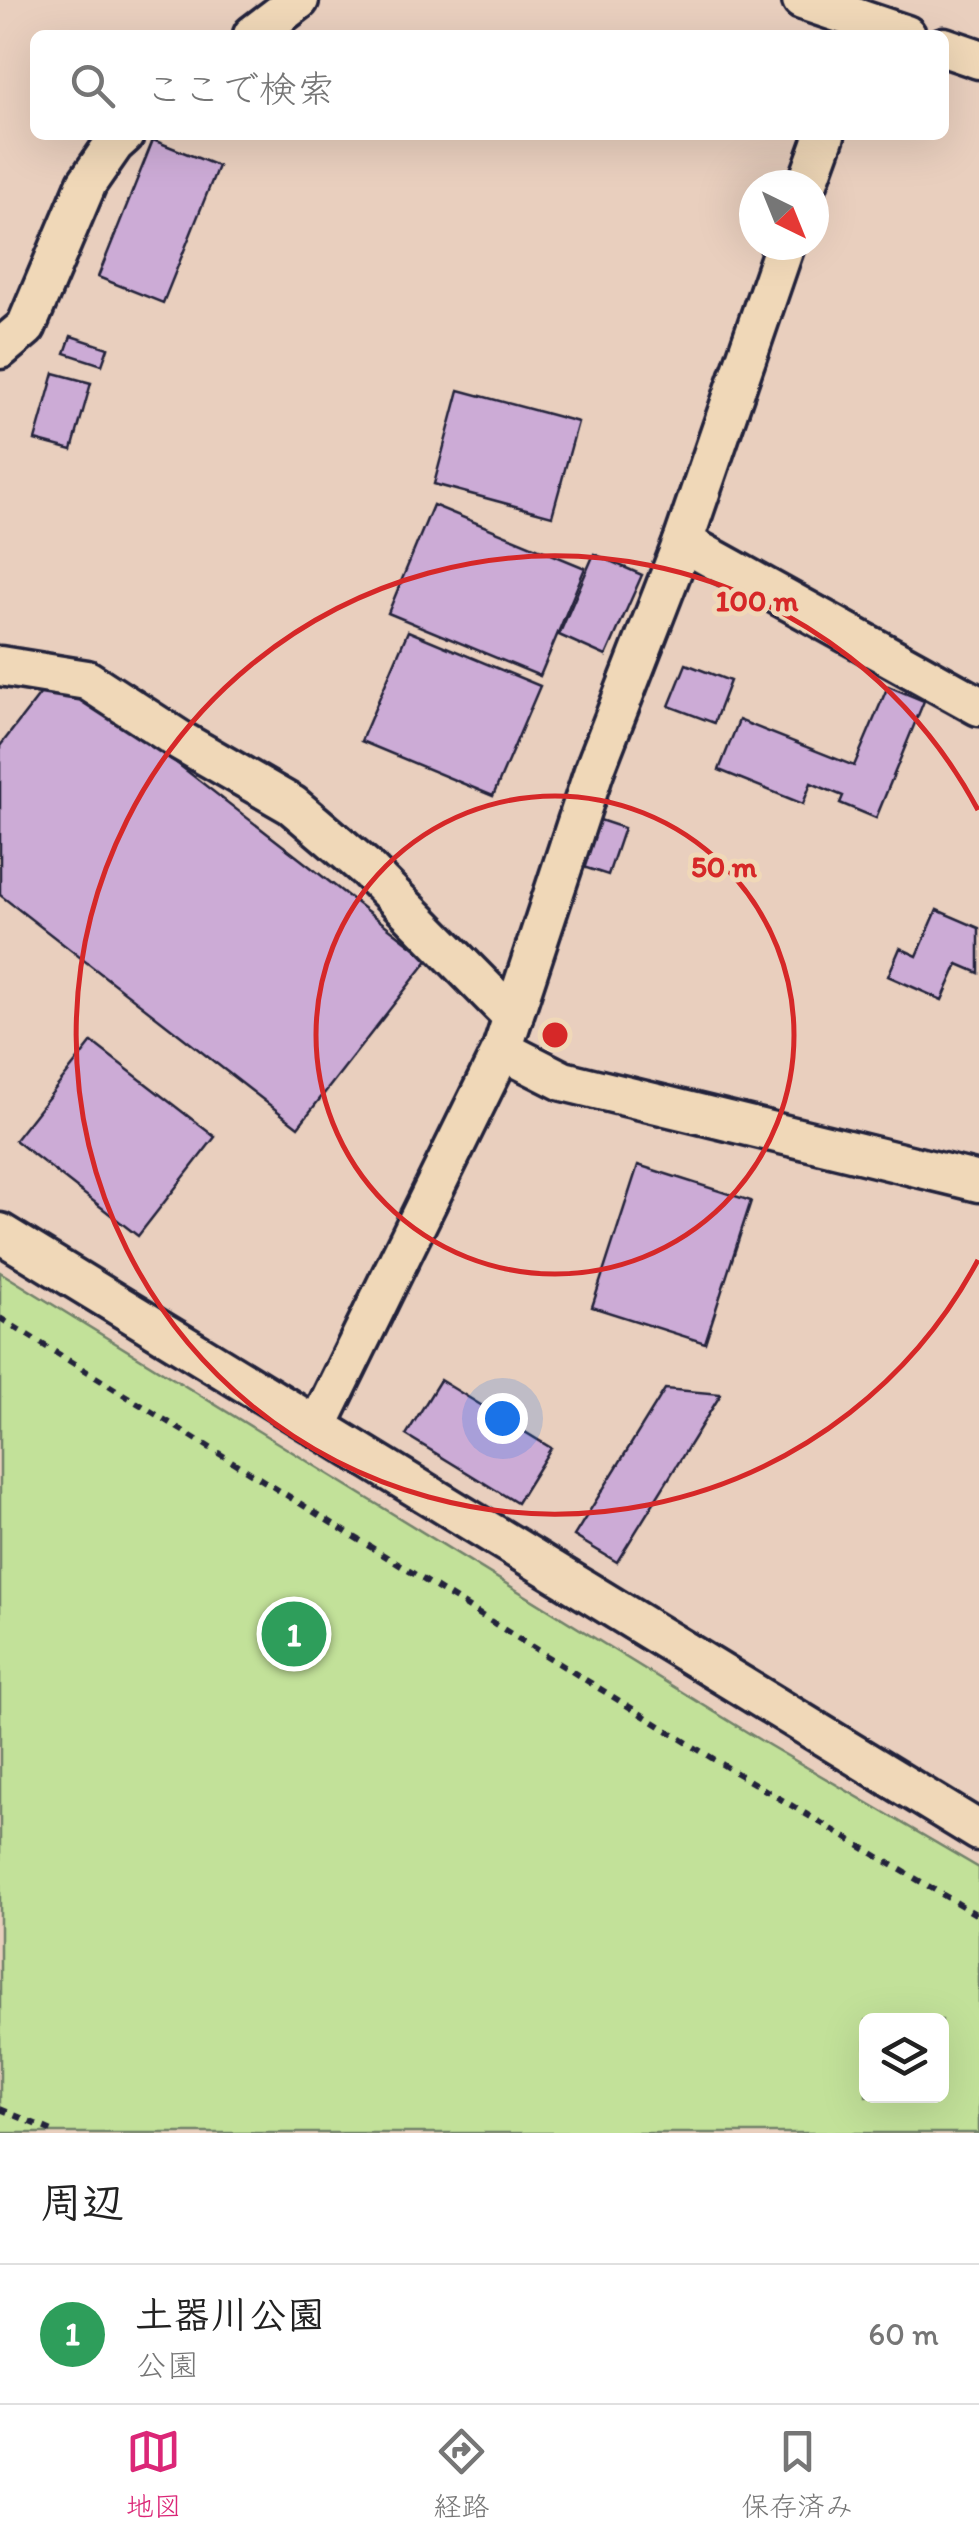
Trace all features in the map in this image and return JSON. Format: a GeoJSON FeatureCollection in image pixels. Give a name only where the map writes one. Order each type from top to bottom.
{"type":"FeatureCollection","features":[{"type":"Feature","properties":{"kind":"street"},"geometry":{"type":"LineString","coordinates":[[260,30],[299,0]]}},
{"type":"Feature","properties":{"kind":"street"},"geometry":{"type":"LineString","coordinates":[[802,0],[894,30]]}},
{"type":"Feature","properties":{"kind":"street"},"geometry":{"type":"LineString","coordinates":[[949,49],[979,58]]}},
{"type":"Feature","properties":{"kind":"street"},"geometry":{"type":"LineString","coordinates":[[0,348],[26,326],[87,183],[118,140]]}},
{"type":"Feature","properties":{"kind":"street"},"geometry":{"type":"LineString","coordinates":[[812,170],[823,140]]}},
{"type":"Feature","properties":{"kind":"street"},"geometry":{"type":"LineString","coordinates":[[317,1427],[508,1034],[594,770],[684,542],[780,260]]}},
{"type":"Feature","properties":{"kind":"street"},"geometry":{"type":"LineString","coordinates":[[684,542],[979,706]]}},
{"type":"Feature","properties":{"kind":"street"},"geometry":{"type":"LineString","coordinates":[[0,666],[86,680],[292,805],[366,868],[508,1034],[563,1081],[979,1182]]}},
{"type":"Feature","properties":{"kind":"street"},"geometry":{"type":"LineString","coordinates":[[0,1232],[979,1831]]}},
{"type":"Feature","properties":{"kind":"path"},"geometry":{"type":"LineString","coordinates":[[0,1318],[701,1751],[979,1916]]}},
{"type":"Feature","properties":{"kind":"path"},"geometry":{"type":"LineString","coordinates":[[0,2109],[57,2133]]}},
{"type":"Feature","properties":{"kind":"green space"},"geometry":{"type":"Polygon","coordinates":[[[0,1272],[760,1740],[979,1868],[979,2133],[0,2133],[0,1272]]]}},
{"type":"Feature","properties":{"kind":"building"},"geometry":{"type":"Polygon","coordinates":[[[153,140],[218,166],[163,303],[98,277],[153,140]]]}},
{"type":"Feature","properties":{"kind":"building"},"geometry":{"type":"Polygon","coordinates":[[[71,336],[108,348],[102,365],[65,353],[71,336]]]}},
{"type":"Feature","properties":{"kind":"building"},"geometry":{"type":"Polygon","coordinates":[[[54,373],[91,383],[72,450],[35,440],[54,373]]]}},
{"type":"Feature","properties":{"kind":"building"},"geometry":{"type":"Polygon","coordinates":[[[459,390],[578,422],[552,516],[434,484],[459,390]]]}},
{"type":"Feature","properties":{"kind":"building"},"geometry":{"type":"Polygon","coordinates":[[[433,505],[585,568],[540,676],[388,613],[433,505]]]}},
{"type":"Feature","properties":{"kind":"building"},"geometry":{"type":"Polygon","coordinates":[[[594,554],[642,575],[606,656],[559,635],[594,554]]]}},
{"type":"Feature","properties":{"kind":"building"},"geometry":{"type":"Polygon","coordinates":[[[408,631],[540,686],[493,796],[361,741],[408,631]]]}},
{"type":"Feature","properties":{"kind":"building"},"geometry":{"type":"Polygon","coordinates":[[[686,664],[730,681],[714,723],[669,706],[686,664]]]}},
{"type":"Feature","properties":{"kind":"building"},"geometry":{"type":"Polygon","coordinates":[[[58,671],[429,959],[298,1127],[0,895],[0,746],[58,671]]]}},
{"type":"Feature","properties":{"kind":"building"},"geometry":{"type":"Polygon","coordinates":[[[888,686],[924,701],[876,818],[840,803],[843,796],[811,783],[803,804],[719,770],[739,720],[854,766],[888,686]]]}},
{"type":"Feature","properties":{"kind":"building"},"geometry":{"type":"Polygon","coordinates":[[[594,818],[624,828],[608,875],[577,865],[594,818]]]}},
{"type":"Feature","properties":{"kind":"building"},"geometry":{"type":"Polygon","coordinates":[[[937,910],[979,928],[979,973],[958,964],[942,1000],[888,976],[900,948],[917,956],[937,910]]]}},
{"type":"Feature","properties":{"kind":"building"},"geometry":{"type":"Polygon","coordinates":[[[92,1042],[215,1137],[138,1236],[15,1140],[92,1042]]]}},
{"type":"Feature","properties":{"kind":"building"},"geometry":{"type":"Polygon","coordinates":[[[638,1165],[751,1201],[705,1343],[592,1307],[638,1165]]]}},
{"type":"Feature","properties":{"kind":"building"},"geometry":{"type":"Polygon","coordinates":[[[440,1380],[551,1448],[517,1503],[406,1435],[440,1380]]]}},
{"type":"Feature","properties":{"kind":"building"},"geometry":{"type":"Polygon","coordinates":[[[665,1389],[721,1394],[617,1562],[574,1536],[665,1389]]]}},
{"type":"Feature","properties":{"kind":"place","name":"土器川公園"},"geometry":{"type":"Point","coordinates":[294,1634]}}]}
